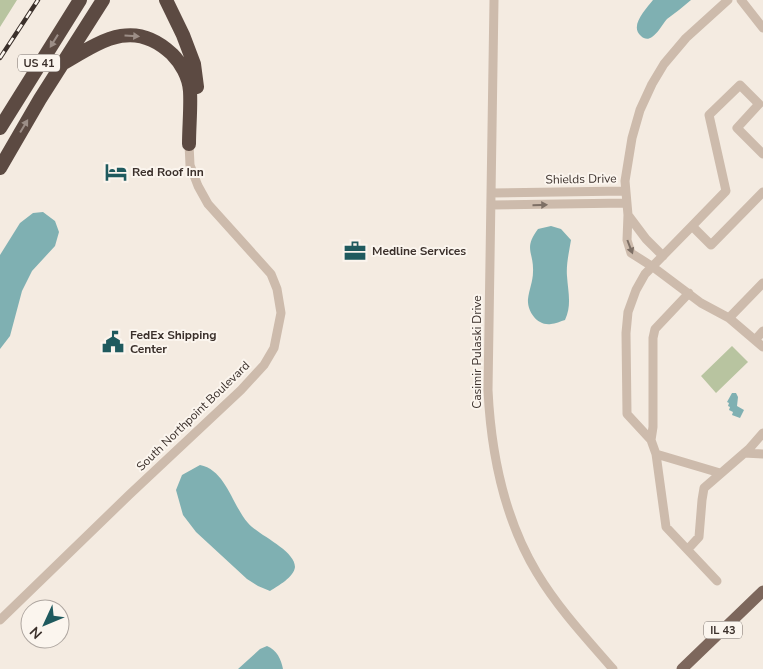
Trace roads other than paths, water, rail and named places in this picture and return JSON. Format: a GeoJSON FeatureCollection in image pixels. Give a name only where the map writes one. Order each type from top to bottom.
{"type":"FeatureCollection","features":[{"type":"Feature","properties":{"kind":"highway","name":"US 41"},"geometry":{"type":"LineString","coordinates":[[0,128],[80,0]]}},
{"type":"Feature","properties":{"kind":"highway","name":"US 41"},"geometry":{"type":"LineString","coordinates":[[0,168],[62,64],[104,0]]}},
{"type":"Feature","properties":{"kind":"highway"},"geometry":{"type":"LineString","coordinates":[[166,0],[183,35],[194,64],[198,96],[188,144]]}},
{"type":"Feature","properties":{"kind":"highway"},"geometry":{"type":"LineString","coordinates":[[62,64],[119,35],[134,35],[153,39],[177,58],[186,74],[190,89],[188,144]]}},
{"type":"Feature","properties":{"kind":"main road","name":"IL 43"},"geometry":{"type":"LineString","coordinates":[[682,669],[763,591]]}},
{"type":"Feature","properties":{"kind":"street","name":"Casimir Pulaski Drive"},"geometry":{"type":"LineString","coordinates":[[494,0],[489,424],[505,500],[518,533],[537,572],[560,607],[613,669]]}},
{"type":"Feature","properties":{"kind":"street","name":"Shields Drive"},"geometry":{"type":"LineString","coordinates":[[491,193],[625,191],[632,138],[640,110],[652,84],[664,64],[686,38],[728,0]]}},
{"type":"Feature","properties":{"kind":"street"},"geometry":{"type":"LineString","coordinates":[[741,0],[763,28]]}},
{"type":"Feature","properties":{"kind":"street"},"geometry":{"type":"LineString","coordinates":[[717,580],[666,527],[656,454],[651,440],[627,414],[626,333],[628,312],[636,290],[645,274],[726,191],[709,116],[740,85],[760,104],[737,128],[763,154]]}},
{"type":"Feature","properties":{"kind":"street","name":"South Northpoint Boulevard"},"geometry":{"type":"LineString","coordinates":[[0,620],[129,494],[241,390],[264,365],[274,348],[281,313],[277,289],[271,274],[208,204],[198,186],[190,165],[188,144]]}},
{"type":"Feature","properties":{"kind":"street"},"geometry":{"type":"LineString","coordinates":[[625,191],[628,214],[627,240],[631,253],[701,303],[729,318],[763,347]]}},
{"type":"Feature","properties":{"kind":"street"},"geometry":{"type":"LineString","coordinates":[[692,226],[712,245],[763,192]]}},
{"type":"Feature","properties":{"kind":"street","name":"Shields Drive"},"geometry":{"type":"LineString","coordinates":[[491,206],[627,204]]}},
{"type":"Feature","properties":{"kind":"street"},"geometry":{"type":"LineString","coordinates":[[628,214],[646,239],[663,256]]}},
{"type":"Feature","properties":{"kind":"street"},"geometry":{"type":"LineString","coordinates":[[729,318],[763,283]]}},
{"type":"Feature","properties":{"kind":"street"},"geometry":{"type":"LineString","coordinates":[[651,440],[653,427],[653,338],[655,329],[689,293]]}},
{"type":"Feature","properties":{"kind":"street"},"geometry":{"type":"LineString","coordinates":[[755,340],[763,331]]}},
{"type":"Feature","properties":{"kind":"street"},"geometry":{"type":"LineString","coordinates":[[688,549],[699,537],[704,488],[744,453],[763,433]]}},
{"type":"Feature","properties":{"kind":"street"},"geometry":{"type":"LineString","coordinates":[[744,453],[763,454]]}},
{"type":"Feature","properties":{"kind":"street"},"geometry":{"type":"LineString","coordinates":[[656,454],[720,473]]}},
{"type":"Feature","properties":{"kind":"water"},"geometry":{"type":"Polygon","coordinates":[[[653,0],[691,0],[667,19],[651,38],[646,39],[638,32],[637,27],[640,18],[653,0]]]}},
{"type":"Feature","properties":{"kind":"water"},"geometry":{"type":"Polygon","coordinates":[[[43,212],[55,221],[59,232],[55,246],[32,271],[22,291],[10,336],[0,349],[0,255],[20,223],[33,213],[43,212]]]}},
{"type":"Feature","properties":{"kind":"water"},"geometry":{"type":"Polygon","coordinates":[[[551,226],[561,229],[571,240],[567,267],[569,304],[565,320],[554,324],[546,324],[541,323],[534,317],[528,304],[533,272],[530,246],[538,229],[551,226]]]}},
{"type":"Feature","properties":{"kind":"water"},"geometry":{"type":"Polygon","coordinates":[[[732,393],[736,393],[738,397],[737,406],[744,410],[740,418],[732,415],[733,412],[729,410],[729,403],[727,402],[732,393]]]}},
{"type":"Feature","properties":{"kind":"water"},"geometry":{"type":"Polygon","coordinates":[[[200,465],[209,468],[222,481],[248,523],[283,549],[293,561],[295,567],[292,574],[270,591],[247,579],[196,532],[183,515],[176,490],[182,475],[200,465]]]}},
{"type":"Feature","properties":{"kind":"water"},"geometry":{"type":"Polygon","coordinates":[[[267,646],[278,655],[283,669],[238,669],[260,649],[267,646]]]}},
{"type":"Feature","properties":{"kind":"railway"},"geometry":{"type":"LineString","coordinates":[[0,58],[38,0]]}},
{"type":"Feature","properties":{"kind":"place","name":"Red Roof Inn"},"geometry":{"type":"Point","coordinates":[116,172]}},
{"type":"Feature","properties":{"kind":"place","name":"Medline Services"},"geometry":{"type":"Point","coordinates":[355,251]}},
{"type":"Feature","properties":{"kind":"place","name":"FedEx Shipping Center"},"geometry":{"type":"Point","coordinates":[113,342]}}]}
